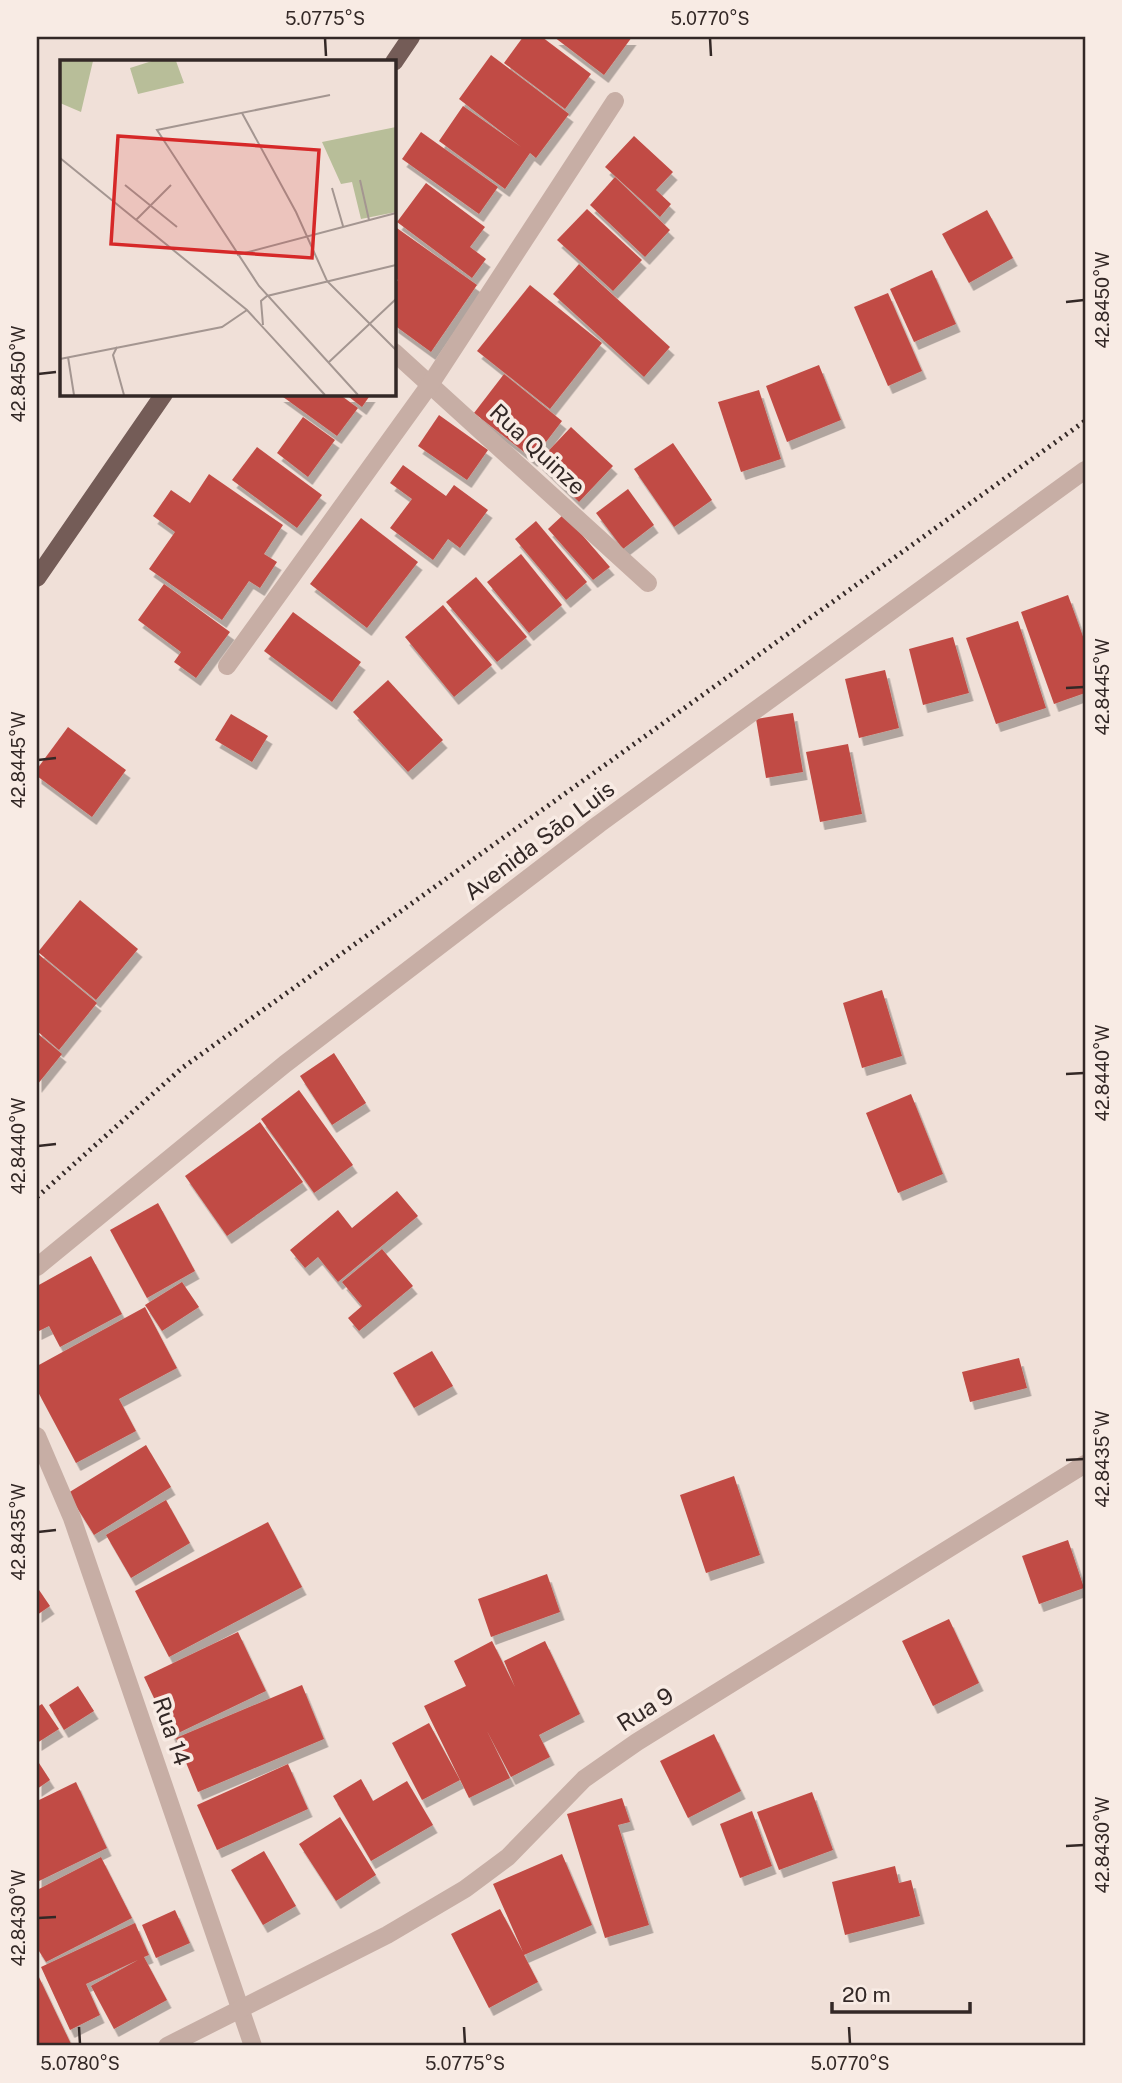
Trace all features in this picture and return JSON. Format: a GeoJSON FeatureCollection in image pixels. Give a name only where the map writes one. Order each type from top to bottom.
{"type":"FeatureCollection","features":[{"type":"Feature","properties":{"kind":"main road"},"geometry":{"type":"LineString","coordinates":[[395,60],[411,37]]}},
{"type":"Feature","properties":{"kind":"main road"},"geometry":{"type":"LineString","coordinates":[[37,578],[163,396]]}},
{"type":"Feature","properties":{"kind":"street"},"geometry":{"type":"LineString","coordinates":[[227,666],[431,383],[615,101]]}},
{"type":"Feature","properties":{"kind":"street","name":"Rua Quinze"},"geometry":{"type":"LineString","coordinates":[[396,354],[648,583]]}},
{"type":"Feature","properties":{"kind":"street","name":"Avenida São Luis"},"geometry":{"type":"LineString","coordinates":[[37,1268],[285,1064],[588,832],[940,572],[1085,470]]}},
{"type":"Feature","properties":{"kind":"street","name":"Rua 14"},"geometry":{"type":"LineString","coordinates":[[37,1436],[72,1518],[253,2046]]}},
{"type":"Feature","properties":{"kind":"street","name":"Rua 9"},"geometry":{"type":"LineString","coordinates":[[167,2046],[387,1935],[465,1889],[508,1857],[584,1779],[637,1742],[1085,1464]]}},
{"type":"Feature","properties":{"kind":"building"},"geometry":{"type":"Polygon","coordinates":[[[523,37],[542,37],[591,74],[565,109],[504,63],[523,37]]]}},
{"type":"Feature","properties":{"kind":"building"},"geometry":{"type":"Polygon","coordinates":[[[554,37],[632,37],[604,75],[554,37]]]}},
{"type":"Feature","properties":{"kind":"building"},"geometry":{"type":"Polygon","coordinates":[[[491,55],[569,114],[536,158],[530,153],[505,189],[439,141],[463,106],[521,147],[459,99],[491,55]]]}},
{"type":"Feature","properties":{"kind":"building"},"geometry":{"type":"Polygon","coordinates":[[[421,132],[498,187],[479,214],[402,159],[421,132]]]}},
{"type":"Feature","properties":{"kind":"building"},"geometry":{"type":"Polygon","coordinates":[[[634,136],[673,172],[656,190],[671,204],[660,217],[605,167],[634,136]]]}},
{"type":"Feature","properties":{"kind":"building"},"geometry":{"type":"Polygon","coordinates":[[[615,177],[670,230],[645,257],[590,205],[615,177]]]}},
{"type":"Feature","properties":{"kind":"building"},"geometry":{"type":"Polygon","coordinates":[[[426,183],[485,227],[470,247],[486,259],[472,278],[397,222],[426,183]]]}},
{"type":"Feature","properties":{"kind":"building"},"geometry":{"type":"Polygon","coordinates":[[[587,209],[642,260],[613,291],[557,240],[587,209]]]}},
{"type":"Feature","properties":{"kind":"building"},"geometry":{"type":"Polygon","coordinates":[[[987,210],[1013,258],[969,283],[942,234],[987,210]]]}},
{"type":"Feature","properties":{"kind":"building"},"geometry":{"type":"Polygon","coordinates":[[[396,227],[477,285],[431,352],[396,326],[396,227]]]}},
{"type":"Feature","properties":{"kind":"building"},"geometry":{"type":"Polygon","coordinates":[[[579,264],[670,347],[644,377],[553,294],[579,264]]]}},
{"type":"Feature","properties":{"kind":"building"},"geometry":{"type":"Polygon","coordinates":[[[932,270],[956,324],[914,342],[890,289],[932,270]]]}},
{"type":"Feature","properties":{"kind":"building"},"geometry":{"type":"Polygon","coordinates":[[[530,285],[602,343],[550,409],[477,351],[530,285]]]}},
{"type":"Feature","properties":{"kind":"building"},"geometry":{"type":"Polygon","coordinates":[[[888,293],[922,371],[888,386],[854,307],[888,293]]]}},
{"type":"Feature","properties":{"kind":"building"},"geometry":{"type":"Polygon","coordinates":[[[819,365],[841,420],[787,442],[766,386],[819,365]]]}},
{"type":"Feature","properties":{"kind":"building"},"geometry":{"type":"Polygon","coordinates":[[[504,374],[562,421],[533,459],[474,413],[504,374]]]}},
{"type":"Feature","properties":{"kind":"building"},"geometry":{"type":"Polygon","coordinates":[[[759,390],[781,459],[741,472],[718,402],[759,390]]]}},
{"type":"Feature","properties":{"kind":"building"},"geometry":{"type":"Polygon","coordinates":[[[282,396],[342,396],[358,408],[337,436],[282,396]]]}},
{"type":"Feature","properties":{"kind":"building"},"geometry":{"type":"Polygon","coordinates":[[[348,396],[370,396],[362,407],[348,396]]]}},
{"type":"Feature","properties":{"kind":"building"},"geometry":{"type":"Polygon","coordinates":[[[439,415],[488,450],[467,480],[418,446],[439,415]]]}},
{"type":"Feature","properties":{"kind":"building"},"geometry":{"type":"Polygon","coordinates":[[[303,417],[335,440],[308,477],[277,453],[303,417]]]}},
{"type":"Feature","properties":{"kind":"building"},"geometry":{"type":"Polygon","coordinates":[[[571,427],[613,466],[579,502],[538,462],[571,427]]]}},
{"type":"Feature","properties":{"kind":"building"},"geometry":{"type":"Polygon","coordinates":[[[673,443],[712,500],[674,527],[634,469],[673,443]]]}},
{"type":"Feature","properties":{"kind":"building"},"geometry":{"type":"Polygon","coordinates":[[[257,447],[322,495],[297,528],[232,480],[257,447]]]}},
{"type":"Feature","properties":{"kind":"building"},"geometry":{"type":"Polygon","coordinates":[[[403,465],[446,496],[454,485],[488,510],[460,548],[448,539],[433,560],[390,528],[412,499],[390,483],[403,465]]]}},
{"type":"Feature","properties":{"kind":"building"},"geometry":{"type":"Polygon","coordinates":[[[209,474],[283,525],[264,554],[277,562],[260,588],[249,581],[222,620],[149,569],[175,532],[153,516],[171,490],[190,503],[209,474]]]}},
{"type":"Feature","properties":{"kind":"building"},"geometry":{"type":"Polygon","coordinates":[[[628,489],[654,525],[623,549],[596,513],[628,489]]]}},
{"type":"Feature","properties":{"kind":"building"},"geometry":{"type":"Polygon","coordinates":[[[564,514],[610,567],[593,580],[548,529],[564,514]]]}},
{"type":"Feature","properties":{"kind":"building"},"geometry":{"type":"Polygon","coordinates":[[[361,518],[418,562],[367,628],[310,584],[361,518]]]}},
{"type":"Feature","properties":{"kind":"building"},"geometry":{"type":"Polygon","coordinates":[[[536,521],[587,582],[566,600],[515,539],[536,521]]]}},
{"type":"Feature","properties":{"kind":"building"},"geometry":{"type":"Polygon","coordinates":[[[521,554],[562,605],[529,633],[487,582],[521,554]]]}},
{"type":"Feature","properties":{"kind":"building"},"geometry":{"type":"Polygon","coordinates":[[[476,577],[527,637],[497,662],[446,602],[476,577]]]}},
{"type":"Feature","properties":{"kind":"building"},"geometry":{"type":"Polygon","coordinates":[[[164,584],[230,632],[196,678],[174,662],[181,652],[138,620],[164,584]]]}},
{"type":"Feature","properties":{"kind":"building"},"geometry":{"type":"Polygon","coordinates":[[[1068,595],[1085,642],[1085,693],[1054,704],[1021,612],[1068,595]]]}},
{"type":"Feature","properties":{"kind":"building"},"geometry":{"type":"Polygon","coordinates":[[[443,605],[492,665],[454,697],[405,637],[443,605]]]}},
{"type":"Feature","properties":{"kind":"building"},"geometry":{"type":"Polygon","coordinates":[[[293,612],[361,662],[332,702],[264,651],[293,612]]]}},
{"type":"Feature","properties":{"kind":"building"},"geometry":{"type":"Polygon","coordinates":[[[1018,621],[1046,708],[996,724],[966,638],[1018,621]]]}},
{"type":"Feature","properties":{"kind":"building"},"geometry":{"type":"Polygon","coordinates":[[[953,637],[969,693],[923,705],[909,649],[953,637]]]}},
{"type":"Feature","properties":{"kind":"building"},"geometry":{"type":"Polygon","coordinates":[[[885,670],[899,728],[859,738],[845,679],[885,670]]]}},
{"type":"Feature","properties":{"kind":"building"},"geometry":{"type":"Polygon","coordinates":[[[388,680],[443,740],[408,772],[353,712],[388,680]]]}},
{"type":"Feature","properties":{"kind":"building"},"geometry":{"type":"Polygon","coordinates":[[[793,713],[803,772],[766,778],[756,719],[793,713]]]}},
{"type":"Feature","properties":{"kind":"building"},"geometry":{"type":"Polygon","coordinates":[[[231,714],[268,736],[252,762],[215,740],[231,714]]]}},
{"type":"Feature","properties":{"kind":"building"},"geometry":{"type":"Polygon","coordinates":[[[68,727],[126,770],[92,817],[37,776],[37,769],[68,727]]]}},
{"type":"Feature","properties":{"kind":"building"},"geometry":{"type":"Polygon","coordinates":[[[848,744],[862,814],[820,822],[806,752],[848,744]]]}},
{"type":"Feature","properties":{"kind":"building"},"geometry":{"type":"Polygon","coordinates":[[[80,900],[138,949],[96,1000],[38,952],[80,900]]]}},
{"type":"Feature","properties":{"kind":"building"},"geometry":{"type":"Polygon","coordinates":[[[37,953],[97,1003],[59,1050],[37,1031],[37,953]]]}},
{"type":"Feature","properties":{"kind":"building"},"geometry":{"type":"Polygon","coordinates":[[[882,990],[902,1056],[862,1068],[843,1003],[882,990]]]}},
{"type":"Feature","properties":{"kind":"building"},"geometry":{"type":"Polygon","coordinates":[[[37,1033],[62,1054],[37,1085],[37,1033]]]}},
{"type":"Feature","properties":{"kind":"building"},"geometry":{"type":"Polygon","coordinates":[[[334,1053],[366,1103],[332,1125],[300,1076],[334,1053]]]}},
{"type":"Feature","properties":{"kind":"building"},"geometry":{"type":"Polygon","coordinates":[[[299,1090],[353,1165],[314,1193],[261,1119],[299,1090]]]}},
{"type":"Feature","properties":{"kind":"building"},"geometry":{"type":"Polygon","coordinates":[[[911,1094],[943,1174],[898,1193],[866,1113],[911,1094]]]}},
{"type":"Feature","properties":{"kind":"building"},"geometry":{"type":"Polygon","coordinates":[[[260,1122],[303,1182],[227,1236],[185,1176],[260,1122]]]}},
{"type":"Feature","properties":{"kind":"building"},"geometry":{"type":"Polygon","coordinates":[[[397,1191],[418,1216],[338,1282],[318,1257],[305,1268],[290,1250],[338,1210],[352,1228],[397,1191]]]}},
{"type":"Feature","properties":{"kind":"building"},"geometry":{"type":"Polygon","coordinates":[[[158,1203],[195,1271],[147,1298],[110,1230],[158,1203]]]}},
{"type":"Feature","properties":{"kind":"building"},"geometry":{"type":"Polygon","coordinates":[[[382,1249],[413,1286],[359,1331],[348,1318],[362,1306],[342,1282],[382,1249]]]}},
{"type":"Feature","properties":{"kind":"building"},"geometry":{"type":"Polygon","coordinates":[[[91,1256],[122,1314],[60,1347],[49,1326],[37,1332],[37,1286],[91,1256]]]}},
{"type":"Feature","properties":{"kind":"building"},"geometry":{"type":"Polygon","coordinates":[[[182,1282],[199,1307],[162,1331],[145,1305],[182,1282]]]}},
{"type":"Feature","properties":{"kind":"building"},"geometry":{"type":"Polygon","coordinates":[[[145,1307],[177,1368],[119,1399],[136,1431],[76,1463],[37,1390],[37,1366],[145,1307]]]}},
{"type":"Feature","properties":{"kind":"building"},"geometry":{"type":"Polygon","coordinates":[[[432,1351],[453,1386],[414,1408],[393,1373],[432,1351]]]}},
{"type":"Feature","properties":{"kind":"building"},"geometry":{"type":"Polygon","coordinates":[[[1019,1358],[1027,1388],[970,1402],[962,1372],[1019,1358]]]}},
{"type":"Feature","properties":{"kind":"building"},"geometry":{"type":"Polygon","coordinates":[[[146,1445],[171,1487],[94,1535],[68,1493],[146,1445]]]}},
{"type":"Feature","properties":{"kind":"building"},"geometry":{"type":"Polygon","coordinates":[[[734,1476],[760,1555],[706,1573],[680,1495],[734,1476]]]}},
{"type":"Feature","properties":{"kind":"building"},"geometry":{"type":"Polygon","coordinates":[[[166,1500],[190,1543],[131,1578],[106,1535],[166,1500]]]}},
{"type":"Feature","properties":{"kind":"building"},"geometry":{"type":"Polygon","coordinates":[[[268,1522],[302,1587],[169,1657],[135,1591],[268,1522]]]}},
{"type":"Feature","properties":{"kind":"building"},"geometry":{"type":"Polygon","coordinates":[[[1068,1540],[1084,1588],[1039,1604],[1022,1556],[1068,1540]]]}},
{"type":"Feature","properties":{"kind":"building"},"geometry":{"type":"Polygon","coordinates":[[[547,1574],[560,1612],[491,1637],[478,1599],[547,1574]]]}},
{"type":"Feature","properties":{"kind":"building"},"geometry":{"type":"Polygon","coordinates":[[[37,1587],[50,1606],[37,1615],[37,1587]]]}},
{"type":"Feature","properties":{"kind":"building"},"geometry":{"type":"Polygon","coordinates":[[[949,1619],[979,1683],[933,1706],[902,1641],[949,1619]]]}},
{"type":"Feature","properties":{"kind":"building"},"geometry":{"type":"Polygon","coordinates":[[[238,1632],[266,1691],[172,1736],[144,1677],[238,1632]]]}},
{"type":"Feature","properties":{"kind":"building"},"geometry":{"type":"Polygon","coordinates":[[[492,1641],[515,1687],[504,1661],[545,1641],[580,1714],[539,1735],[550,1757],[511,1777],[487,1731],[510,1778],[469,1798],[424,1706],[466,1686],[454,1661],[492,1641]]]}},
{"type":"Feature","properties":{"kind":"building"},"geometry":{"type":"Polygon","coordinates":[[[302,1685],[324,1739],[198,1792],[176,1738],[302,1685]]]}},
{"type":"Feature","properties":{"kind":"building"},"geometry":{"type":"Polygon","coordinates":[[[78,1686],[94,1711],[64,1730],[49,1705],[78,1686]]]}},
{"type":"Feature","properties":{"kind":"building"},"geometry":{"type":"Polygon","coordinates":[[[42,1704],[59,1729],[37,1743],[37,1707],[42,1704]]]}},
{"type":"Feature","properties":{"kind":"building"},"geometry":{"type":"Polygon","coordinates":[[[429,1723],[460,1780],[422,1800],[392,1743],[429,1723]]]}},
{"type":"Feature","properties":{"kind":"building"},"geometry":{"type":"Polygon","coordinates":[[[714,1734],[741,1791],[688,1818],[660,1761],[714,1734]]]}},
{"type":"Feature","properties":{"kind":"building"},"geometry":{"type":"Polygon","coordinates":[[[37,1760],[50,1780],[37,1789],[37,1760]]]}},
{"type":"Feature","properties":{"kind":"building"},"geometry":{"type":"Polygon","coordinates":[[[288,1764],[308,1809],[217,1850],[197,1805],[288,1764]]]}},
{"type":"Feature","properties":{"kind":"building"},"geometry":{"type":"Polygon","coordinates":[[[361,1779],[373,1801],[407,1781],[433,1825],[371,1861],[333,1796],[361,1779]]]}},
{"type":"Feature","properties":{"kind":"building"},"geometry":{"type":"Polygon","coordinates":[[[76,1782],[107,1848],[37,1882],[37,1801],[76,1782]]]}},
{"type":"Feature","properties":{"kind":"building"},"geometry":{"type":"Polygon","coordinates":[[[812,1792],[833,1850],[779,1870],[757,1812],[812,1792]]]}},
{"type":"Feature","properties":{"kind":"building"},"geometry":{"type":"Polygon","coordinates":[[[622,1798],[630,1822],[618,1825],[649,1925],[605,1938],[567,1814],[622,1798]]]}},
{"type":"Feature","properties":{"kind":"building"},"geometry":{"type":"Polygon","coordinates":[[[752,1811],[772,1866],[740,1878],[720,1824],[752,1811]]]}},
{"type":"Feature","properties":{"kind":"building"},"geometry":{"type":"Polygon","coordinates":[[[340,1817],[376,1875],[336,1901],[299,1844],[340,1817]]]}},
{"type":"Feature","properties":{"kind":"building"},"geometry":{"type":"Polygon","coordinates":[[[264,1851],[296,1906],[263,1925],[231,1870],[264,1851]]]}},
{"type":"Feature","properties":{"kind":"building"},"geometry":{"type":"Polygon","coordinates":[[[562,1854],[592,1925],[524,1955],[538,1982],[489,2008],[451,1934],[500,1909],[523,1952],[493,1884],[562,1854]]]}},
{"type":"Feature","properties":{"kind":"building"},"geometry":{"type":"Polygon","coordinates":[[[101,1857],[132,1918],[46,1962],[37,1948],[37,1890],[101,1857]]]}},
{"type":"Feature","properties":{"kind":"building"},"geometry":{"type":"Polygon","coordinates":[[[895,1866],[899,1883],[911,1880],[920,1916],[845,1935],[832,1882],[895,1866]]]}},
{"type":"Feature","properties":{"kind":"building"},"geometry":{"type":"Polygon","coordinates":[[[175,1910],[190,1943],[156,1958],[142,1925],[175,1910]]]}},
{"type":"Feature","properties":{"kind":"building"},"geometry":{"type":"Polygon","coordinates":[[[135,1923],[149,1955],[144,1957],[167,2000],[114,2029],[91,1986],[138,1960],[86,1984],[100,2015],[70,2030],[41,1967],[135,1923]]]}},
{"type":"Feature","properties":{"kind":"building"},"geometry":{"type":"Polygon","coordinates":[[[37,1973],[72,2046],[37,2046],[37,1973]]]}},
{"type":"Feature","properties":{"kind":"railway"},"geometry":{"type":"LineString","coordinates":[[37,1197],[182,1068],[1085,421]]}}]}
